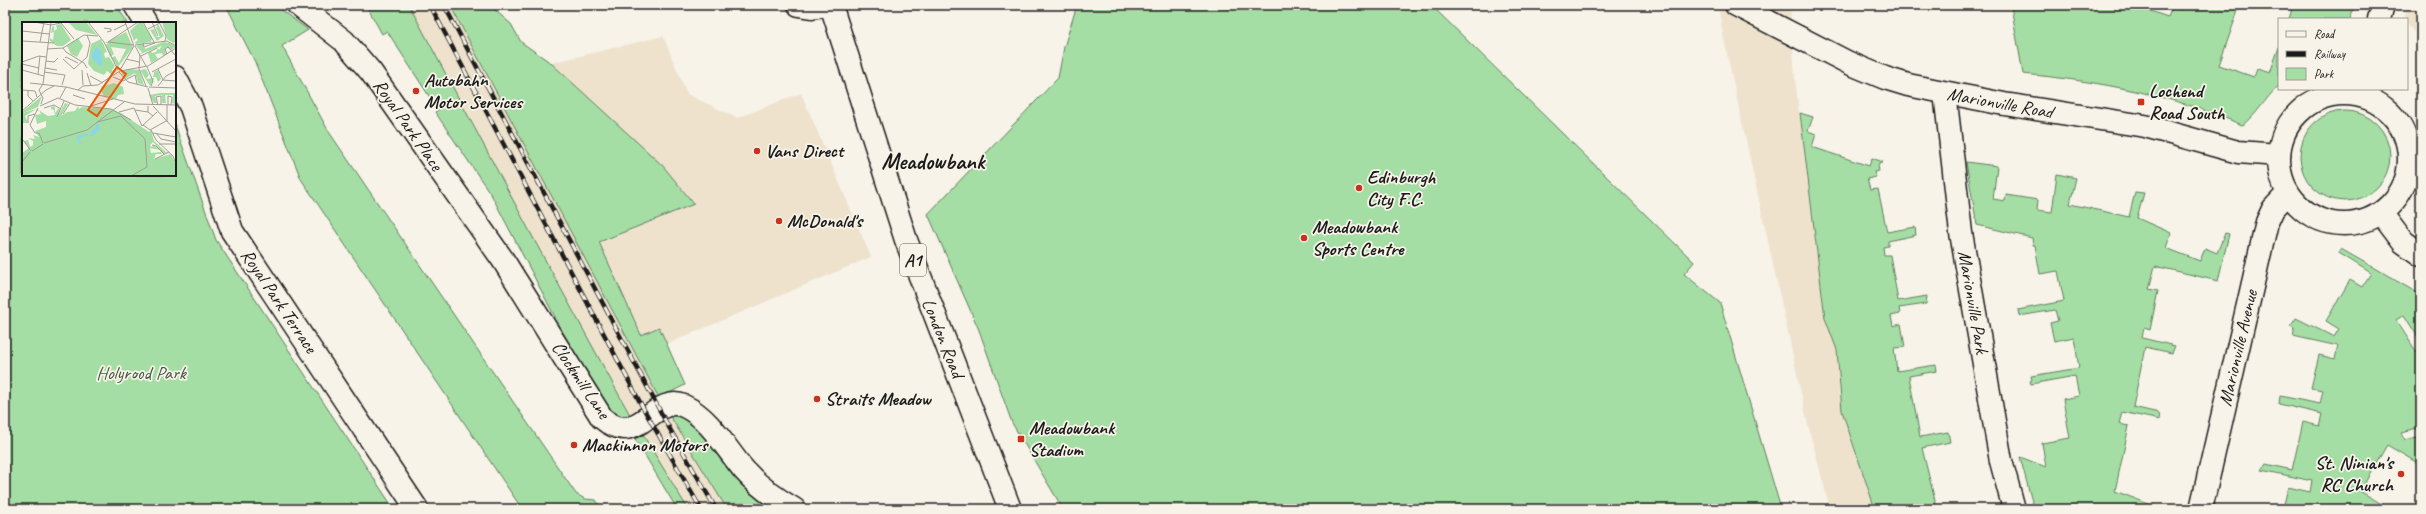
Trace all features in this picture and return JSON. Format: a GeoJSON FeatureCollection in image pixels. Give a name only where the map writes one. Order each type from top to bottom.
{"type":"FeatureCollection","features":[{"type":"Feature","properties":{"kind":"street"},"geometry":{"type":"LineString","coordinates":[[135,5],[145,22]]}},
{"type":"Feature","properties":{"kind":"street","name":"Royal Park Place"},"geometry":{"type":"LineString","coordinates":[[298,5],[344,41],[371,72],[503,260]]}},
{"type":"Feature","properties":{"kind":"street"},"geometry":{"type":"LineString","coordinates":[[799,5],[812,8],[823,5]]}},
{"type":"Feature","properties":{"kind":"street","name":"London Road"},"geometry":{"type":"LineString","coordinates":[[831,5],[906,240],[1010,509]]}},
{"type":"Feature","properties":{"kind":"street","name":"Marionville Road"},"geometry":{"type":"LineString","coordinates":[[1736,5],[1849,64],[1885,78],[1945,93],[2145,126],[2238,152],[2279,155]]}},
{"type":"Feature","properties":{"kind":"street"},"geometry":{"type":"LineString","coordinates":[[2379,18],[2383,5]]}},
{"type":"Feature","properties":{"kind":"street","name":"Royal Park Terrace"},"geometry":{"type":"LineString","coordinates":[[176,79],[191,107],[232,231],[417,509]]}},
{"type":"Feature","properties":{"kind":"street"},"geometry":{"type":"LineString","coordinates":[[2358,92],[2381,105],[2391,114],[2400,124],[2415,149],[2404,185],[2394,201],[2381,213],[2353,223],[2323,221],[2298,205],[2288,193],[2282,181],[2279,155],[2282,137],[2291,120],[2304,107],[2320,98],[2338,93],[2358,92]]}},
{"type":"Feature","properties":{"kind":"street","name":"Marionville Park"},"geometry":{"type":"LineString","coordinates":[[1945,93],[1961,233],[2001,461],[2014,509]]}},
{"type":"Feature","properties":{"kind":"street","name":"Marionville Avenue"},"geometry":{"type":"LineString","coordinates":[[2201,509],[2267,222],[2273,209],[2288,193]]}},
{"type":"Feature","properties":{"kind":"street"},"geometry":{"type":"LineString","coordinates":[[2381,213],[2403,242],[2421,255]]}},
{"type":"Feature","properties":{"kind":"street","name":"Clockmill Lane"},"geometry":{"type":"LineString","coordinates":[[503,260],[598,413],[607,422],[616,427],[630,428],[667,406],[675,404],[686,407],[711,429],[760,486],[794,509]]}},
{"type":"Feature","properties":{"kind":"shaded area"},"geometry":{"type":"Polygon","coordinates":[[[366,5],[489,5],[511,24],[521,42],[551,63],[663,36],[687,94],[737,118],[801,93],[871,257],[667,344],[685,385],[659,398],[746,509],[677,509],[634,437],[642,433],[630,415],[625,418],[592,388],[492,196],[435,112],[438,110],[387,31],[382,34],[366,5]]]}},
{"type":"Feature","properties":{"kind":"shaded area"},"geometry":{"type":"Polygon","coordinates":[[[1718,5],[1790,5],[1795,79],[1825,318],[1837,350],[1842,411],[1875,509],[1830,509],[1808,425],[1723,35],[1718,5]]]}},
{"type":"Feature","properties":{"kind":"shaded area"},"geometry":{"type":"Polygon","coordinates":[[[2408,5],[2421,5],[2421,42],[2408,24],[2408,18],[2403,18],[2408,5]]]}},
{"type":"Feature","properties":{"kind":"green space","name":"Holyrood Park"},"geometry":{"type":"Polygon","coordinates":[[[5,5],[116,5],[127,22],[22,22],[22,176],[176,176],[176,128],[216,240],[394,509],[5,509],[5,5]]]}},
{"type":"Feature","properties":{"kind":"green space"},"geometry":{"type":"Polygon","coordinates":[[[226,5],[274,5],[308,30],[282,46],[329,132],[576,494],[585,499],[596,500],[602,509],[522,509],[301,179],[255,62],[226,5]]]}},
{"type":"Feature","properties":{"kind":"green space"},"geometry":{"type":"Polygon","coordinates":[[[366,5],[409,5],[537,245],[630,415],[625,418],[614,417],[592,388],[492,196],[435,112],[438,110],[387,31],[382,34],[366,5]]]}},
{"type":"Feature","properties":{"kind":"green space"},"geometry":{"type":"Polygon","coordinates":[[[450,5],[489,5],[511,24],[521,42],[551,63],[663,166],[694,204],[599,242],[641,335],[659,327],[685,385],[659,398],[450,5]]]}},
{"type":"Feature","properties":{"kind":"green space","name":"Meadowbank Sports Centre"},"geometry":{"type":"Polygon","coordinates":[[[1077,5],[1431,5],[1694,262],[1684,274],[1720,303],[1781,509],[1063,509],[1012,423],[979,330],[928,214],[1058,78],[1064,47],[1077,5]]]}},
{"type":"Feature","properties":{"kind":"green space"},"geometry":{"type":"Polygon","coordinates":[[[2132,5],[2168,17],[2172,7],[2183,10],[2185,5],[2240,5],[2219,65],[2254,77],[2257,69],[2270,73],[2278,50],[2278,87],[2250,119],[2242,125],[2189,105],[2135,91],[2107,85],[2023,74],[2011,6],[2132,5]]]}},
{"type":"Feature","properties":{"kind":"green space"},"geometry":{"type":"Polygon","coordinates":[[[2293,5],[2355,5],[2350,18],[2289,18],[2293,5]]]}},
{"type":"Feature","properties":{"kind":"green space"},"geometry":{"type":"Polygon","coordinates":[[[2345,111],[2362,114],[2377,124],[2387,139],[2390,156],[2387,173],[2377,188],[2362,198],[2345,201],[2328,198],[2313,188],[2303,173],[2300,156],[2303,139],[2313,124],[2328,114],[2345,111]]]}},
{"type":"Feature","properties":{"kind":"green space"},"geometry":{"type":"Polygon","coordinates":[[[1800,113],[1813,117],[1808,131],[1816,134],[1812,147],[1869,166],[1872,158],[1883,162],[1878,165],[1879,171],[1874,172],[1876,177],[1867,179],[1870,190],[1878,189],[1887,232],[1915,227],[1916,235],[1888,241],[1888,246],[1883,247],[1884,255],[1890,255],[1898,301],[1927,296],[1926,304],[1899,308],[1900,314],[1891,316],[1893,326],[1901,324],[1905,347],[1894,348],[1897,371],[1936,365],[1937,371],[1909,376],[1920,437],[1948,432],[1950,442],[1922,448],[1937,509],[1875,509],[1842,411],[1837,350],[1825,318],[1800,113]]]}},
{"type":"Feature","properties":{"kind":"green space"},"geometry":{"type":"Polygon","coordinates":[[[1966,162],[1997,166],[1993,199],[2005,201],[2006,195],[2038,200],[2037,210],[2052,212],[2057,174],[2076,178],[2070,204],[2129,217],[2135,192],[2144,193],[2137,218],[2171,233],[2166,248],[2200,261],[2205,248],[2217,253],[2225,233],[2229,234],[2218,281],[2155,266],[2149,289],[2158,291],[2150,330],[2144,328],[2142,338],[2175,346],[2172,353],[2145,347],[2133,407],[2159,413],[2160,420],[2122,412],[2119,424],[2129,426],[2115,491],[2162,509],[2034,509],[2020,457],[2046,467],[2042,443],[2070,438],[2063,399],[2079,396],[2075,376],[2031,384],[2031,376],[2079,368],[2074,337],[2054,341],[2050,323],[2058,321],[2055,310],[2019,316],[2018,310],[2064,301],[2058,271],[2040,274],[2035,245],[2033,245],[2032,238],[1977,225],[1966,162]]]}},
{"type":"Feature","properties":{"kind":"green space"},"geometry":{"type":"Polygon","coordinates":[[[2341,249],[2421,295],[2421,342],[2404,315],[2396,320],[2421,359],[2421,428],[2402,433],[2405,440],[2421,436],[2421,465],[2387,445],[2360,491],[2390,509],[2283,509],[2288,487],[2310,492],[2312,481],[2262,470],[2266,464],[2292,470],[2303,422],[2319,426],[2322,414],[2279,404],[2280,396],[2320,404],[2323,390],[2311,388],[2319,355],[2335,359],[2338,346],[2293,336],[2295,328],[2291,326],[2296,318],[2334,337],[2339,329],[2326,321],[2350,280],[2362,287],[2371,273],[2339,253],[2341,249]]]}},
{"type":"Feature","properties":{"kind":"green space"},"geometry":{"type":"Polygon","coordinates":[[[681,413],[781,509],[727,509],[670,416],[681,413]]]}},
{"type":"Feature","properties":{"kind":"green space"},"geometry":{"type":"Polygon","coordinates":[[[642,433],[688,509],[677,509],[634,437],[642,433]]]}},
{"type":"Feature","properties":{"kind":"railway"},"geometry":{"type":"LineString","coordinates":[[430,5],[642,406],[701,509]]}},
{"type":"Feature","properties":{"kind":"railway"},"geometry":{"type":"LineString","coordinates":[[444,5],[667,424],[716,509]]}},
{"type":"Feature","properties":{"kind":"place","name":"Autobahn Motor Services"},"geometry":{"type":"Point","coordinates":[416,91]}},
{"type":"Feature","properties":{"kind":"place","name":"Lochend Road South"},"geometry":{"type":"Point","coordinates":[2141,102]}},
{"type":"Feature","properties":{"kind":"place","name":"Vans Direct"},"geometry":{"type":"Point","coordinates":[757,151]}},
{"type":"Feature","properties":{"kind":"place","name":"Edinburgh City F.C."},"geometry":{"type":"Point","coordinates":[1359,188]}},
{"type":"Feature","properties":{"kind":"place","name":"McDonald's"},"geometry":{"type":"Point","coordinates":[779,221]}},
{"type":"Feature","properties":{"kind":"place","name":"Meadowbank Sports Centre"},"geometry":{"type":"Point","coordinates":[1304,238]}},
{"type":"Feature","properties":{"kind":"place","name":"Straits Meadow"},"geometry":{"type":"Point","coordinates":[817,399]}},
{"type":"Feature","properties":{"kind":"place","name":"Meadowbank Stadium"},"geometry":{"type":"Point","coordinates":[1021,439]}},
{"type":"Feature","properties":{"kind":"place","name":"Mackinnon Motors"},"geometry":{"type":"Point","coordinates":[574,445]}},
{"type":"Feature","properties":{"kind":"place","name":"St. Ninian's RC Church"},"geometry":{"type":"Point","coordinates":[2401,474]}},
{"type":"Feature","properties":{"kind":"district","name":"Meadowbank"},"geometry":{"type":"Point","coordinates":[933,161]}}]}
